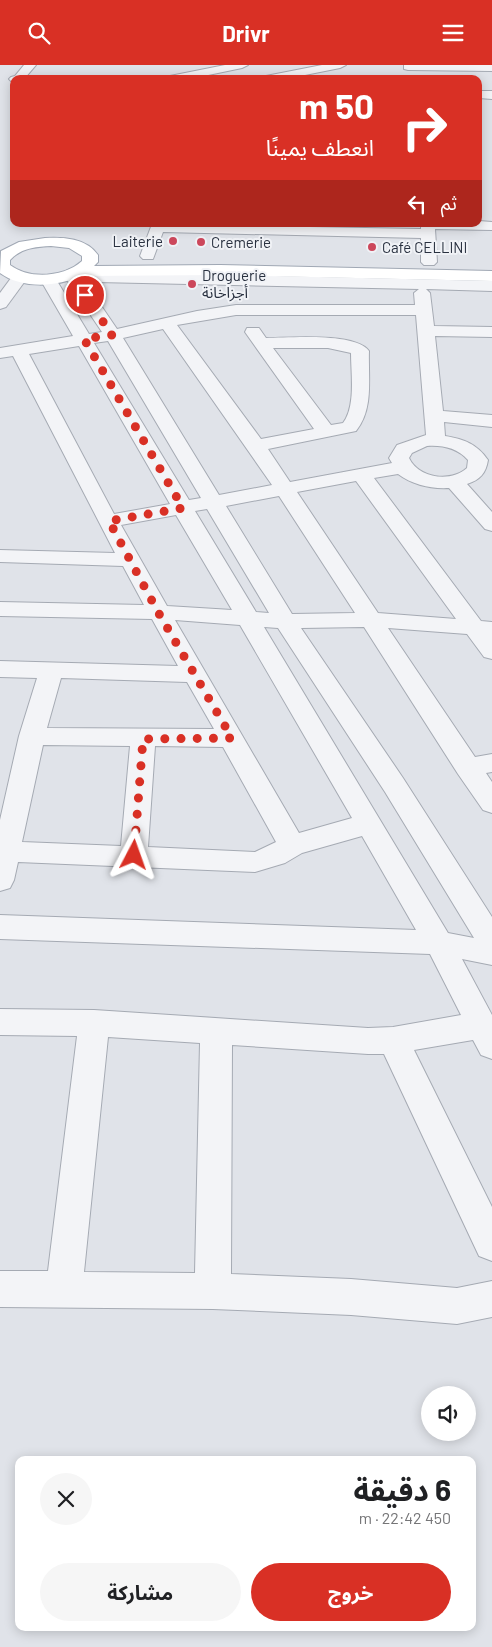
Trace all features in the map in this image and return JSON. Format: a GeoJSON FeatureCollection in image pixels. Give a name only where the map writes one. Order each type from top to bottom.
{"type":"FeatureCollection","features":[{"type":"Feature","properties":{"kind":"main road"},"geometry":{"type":"LineString","coordinates":[[0,249],[41,242],[61,242],[75,245],[87,251],[104,253]]}},
{"type":"Feature","properties":{"kind":"main road"},"geometry":{"type":"LineString","coordinates":[[22,246],[6,254],[2,259],[1,266],[10,273],[20,277],[48,279],[76,276],[90,262],[90,256],[87,251]]}},
{"type":"Feature","properties":{"kind":"main road"},"geometry":{"type":"LineString","coordinates":[[131,256],[423,274],[492,276]]}},
{"type":"Feature","properties":{"kind":"main road"},"geometry":{"type":"LineString","coordinates":[[423,274],[492,264]]}},
{"type":"Feature","properties":{"kind":"street"},"geometry":{"type":"LineString","coordinates":[[22,75],[30,65]]}},
{"type":"Feature","properties":{"kind":"street"},"geometry":{"type":"LineString","coordinates":[[297,75],[340,65]]}},
{"type":"Feature","properties":{"kind":"street"},"geometry":{"type":"LineString","coordinates":[[172,74],[186,75],[222,67],[243,71]]}},
{"type":"Feature","properties":{"kind":"street"},"geometry":{"type":"LineString","coordinates":[[408,70],[457,73],[492,68]]}},
{"type":"Feature","properties":{"kind":"street"},"geometry":{"type":"LineString","coordinates":[[148,256],[158,227]]}},
{"type":"Feature","properties":{"kind":"street"},"geometry":{"type":"LineString","coordinates":[[293,227],[460,227]]}},
{"type":"Feature","properties":{"kind":"street"},"geometry":{"type":"LineString","coordinates":[[428,228],[423,274],[436,441]]}},
{"type":"Feature","properties":{"kind":"street"},"geometry":{"type":"LineString","coordinates":[[76,276],[423,274],[492,286]]}},
{"type":"Feature","properties":{"kind":"street"},"geometry":{"type":"LineString","coordinates":[[76,276],[286,621],[394,785],[492,942]]}},
{"type":"Feature","properties":{"kind":"street"},"geometry":{"type":"LineString","coordinates":[[0,304],[20,277]]}},
{"type":"Feature","properties":{"kind":"street"},"geometry":{"type":"LineString","coordinates":[[0,1022],[94,1023],[368,1041],[487,1035],[439,943],[48,279]]}},
{"type":"Feature","properties":{"kind":"street"},"geometry":{"type":"LineString","coordinates":[[292,847],[232,738],[158,612],[42,399],[9,351],[112,335],[197,316],[236,310],[425,310]]}},
{"type":"Feature","properties":{"kind":"street"},"geometry":{"type":"LineString","coordinates":[[236,310],[326,432]]}},
{"type":"Feature","properties":{"kind":"street"},"geometry":{"type":"LineString","coordinates":[[168,324],[256,446],[467,768],[492,803]]}},
{"type":"Feature","properties":{"kind":"street"},"geometry":{"type":"LineString","coordinates":[[427,331],[492,332]]}},
{"type":"Feature","properties":{"kind":"street"},"geometry":{"type":"LineString","coordinates":[[256,446],[349,427],[356,421],[359,409],[360,351],[351,346],[332,344],[261,343]]}},
{"type":"Feature","properties":{"kind":"street"},"geometry":{"type":"LineString","coordinates":[[435,416],[492,421]]}},
{"type":"Feature","properties":{"kind":"street"},"geometry":{"type":"LineString","coordinates":[[449,442],[464,447],[485,465],[474,473],[454,481],[428,481],[412,475],[402,467],[399,458],[404,449],[416,443],[449,442]]}},
{"type":"Feature","properties":{"kind":"street"},"geometry":{"type":"LineString","coordinates":[[109,521],[402,467]]}},
{"type":"Feature","properties":{"kind":"street"},"geometry":{"type":"LineString","coordinates":[[361,474],[483,629],[492,652]]}},
{"type":"Feature","properties":{"kind":"street"},"geometry":{"type":"LineString","coordinates":[[454,481],[492,525]]}},
{"type":"Feature","properties":{"kind":"street"},"geometry":{"type":"LineString","coordinates":[[0,556],[130,560]]}},
{"type":"Feature","properties":{"kind":"street"},"geometry":{"type":"LineString","coordinates":[[0,609],[158,612],[247,619],[372,621],[483,629]]}},
{"type":"Feature","properties":{"kind":"street"},"geometry":{"type":"LineString","coordinates":[[0,669],[195,674]]}},
{"type":"Feature","properties":{"kind":"street"},"geometry":{"type":"LineString","coordinates":[[0,880],[4,851],[32,736],[52,671]]}},
{"type":"Feature","properties":{"kind":"street"},"geometry":{"type":"LineString","coordinates":[[32,736],[143,739],[232,738]]}},
{"type":"Feature","properties":{"kind":"street"},"geometry":{"type":"LineString","coordinates":[[134,855],[143,739]]}},
{"type":"Feature","properties":{"kind":"street"},"geometry":{"type":"LineString","coordinates":[[467,768],[492,763]]}},
{"type":"Feature","properties":{"kind":"street"},"geometry":{"type":"LineString","coordinates":[[4,851],[134,855],[255,862],[275,857],[292,847],[322,836],[368,824]]}},
{"type":"Feature","properties":{"kind":"street"},"geometry":{"type":"LineString","coordinates":[[0,927],[439,943],[492,953]]}},
{"type":"Feature","properties":{"kind":"street"},"geometry":{"type":"LineString","coordinates":[[64,1289],[94,1023]]}},
{"type":"Feature","properties":{"kind":"street"},"geometry":{"type":"LineString","coordinates":[[213,1291],[216,1030]]}},
{"type":"Feature","properties":{"kind":"street"},"geometry":{"type":"LineString","coordinates":[[393,1040],[492,1244]]}},
{"type":"Feature","properties":{"kind":"street"},"geometry":{"type":"LineString","coordinates":[[0,1289],[213,1291],[352,1297],[456,1306],[492,1299]]}},
{"type":"Feature","properties":{"kind":"place","name":"Laiterie"},"geometry":{"type":"Point","coordinates":[173,241]}},
{"type":"Feature","properties":{"kind":"place","name":"Cremerie"},"geometry":{"type":"Point","coordinates":[201,242]}},
{"type":"Feature","properties":{"kind":"place","name":"Café CELLINI"},"geometry":{"type":"Point","coordinates":[372,247]}},
{"type":"Feature","properties":{"kind":"place","name":"Droguerie أجزاخانة"},"geometry":{"type":"Point","coordinates":[192,284]}},
{"type":"Feature","properties":{"kind":"route"},"geometry":{"type":"LineString","coordinates":[[85,295],[112,335],[84,339],[183,508],[109,521],[158,612],[232,738],[143,739],[134,855]]}}]}
